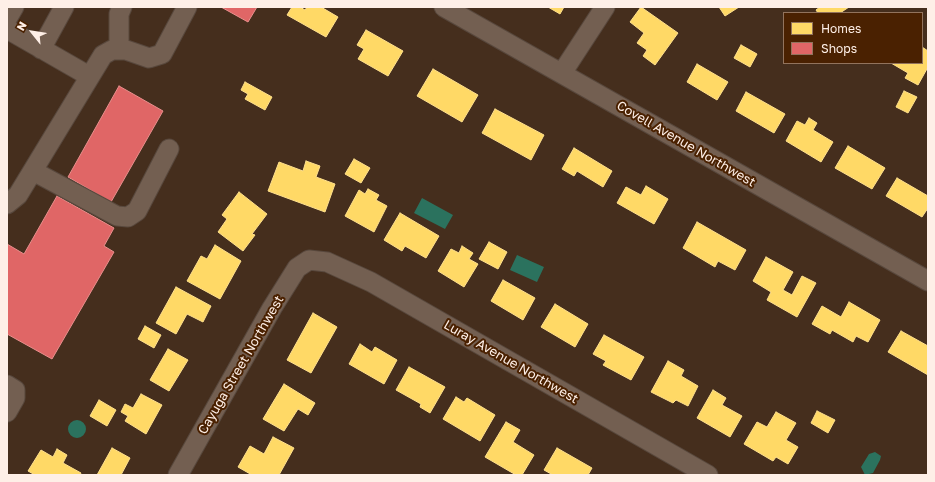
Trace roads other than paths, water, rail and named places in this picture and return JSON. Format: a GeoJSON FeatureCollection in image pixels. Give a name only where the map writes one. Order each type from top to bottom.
{"type":"FeatureCollection","features":[{"type":"Feature","properties":{"kind":"street"},"geometry":{"type":"LineString","coordinates":[[7,19],[14,7]]}},
{"type":"Feature","properties":{"kind":"street"},"geometry":{"type":"LineString","coordinates":[[41,49],[64,7]]}},
{"type":"Feature","properties":{"kind":"street"},"geometry":{"type":"LineString","coordinates":[[120,50],[119,14],[122,7]]}},
{"type":"Feature","properties":{"kind":"street"},"geometry":{"type":"LineString","coordinates":[[7,204],[18,195],[103,55],[112,50],[126,50],[149,58],[162,54],[187,7]]}},
{"type":"Feature","properties":{"kind":"street","name":"Covell Avenue Northwest"},"geometry":{"type":"LineString","coordinates":[[444,7],[928,281]]}},
{"type":"Feature","properties":{"kind":"street"},"geometry":{"type":"LineString","coordinates":[[562,73],[605,7]]}},
{"type":"Feature","properties":{"kind":"street"},"geometry":{"type":"LineString","coordinates":[[7,29],[89,76]]}},
{"type":"Feature","properties":{"kind":"street"},"geometry":{"type":"LineString","coordinates":[[33,171],[117,216],[128,217],[137,211],[169,149]]}},
{"type":"Feature","properties":{"kind":"street","name":"Cayuga Street Northwest"},"geometry":{"type":"LineString","coordinates":[[178,475],[272,308],[297,268],[309,260]]}},
{"type":"Feature","properties":{"kind":"street","name":"Luray Avenue Northwest"},"geometry":{"type":"LineString","coordinates":[[309,260],[327,262],[372,282],[708,475]]}},
{"type":"Feature","properties":{"kind":"street"},"geometry":{"type":"LineString","coordinates":[[7,385],[15,390],[15,398],[7,412]]}},
{"type":"Feature","properties":{"kind":"water"},"geometry":{"type":"Polygon","coordinates":[[[422,198],[453,215],[445,229],[414,213],[422,198]]]}},
{"type":"Feature","properties":{"kind":"water"},"geometry":{"type":"Polygon","coordinates":[[[517,255],[544,267],[537,282],[510,270],[517,255]]]}},
{"type":"Feature","properties":{"kind":"water"},"geometry":{"type":"Polygon","coordinates":[[[77,420],[83,423],[86,429],[83,435],[77,438],[71,435],[68,429],[71,423],[77,420]]]}},
{"type":"Feature","properties":{"kind":"water"},"geometry":{"type":"Polygon","coordinates":[[[875,452],[881,456],[880,460],[873,473],[865,475],[861,467],[869,454],[875,452]]]}}]}
